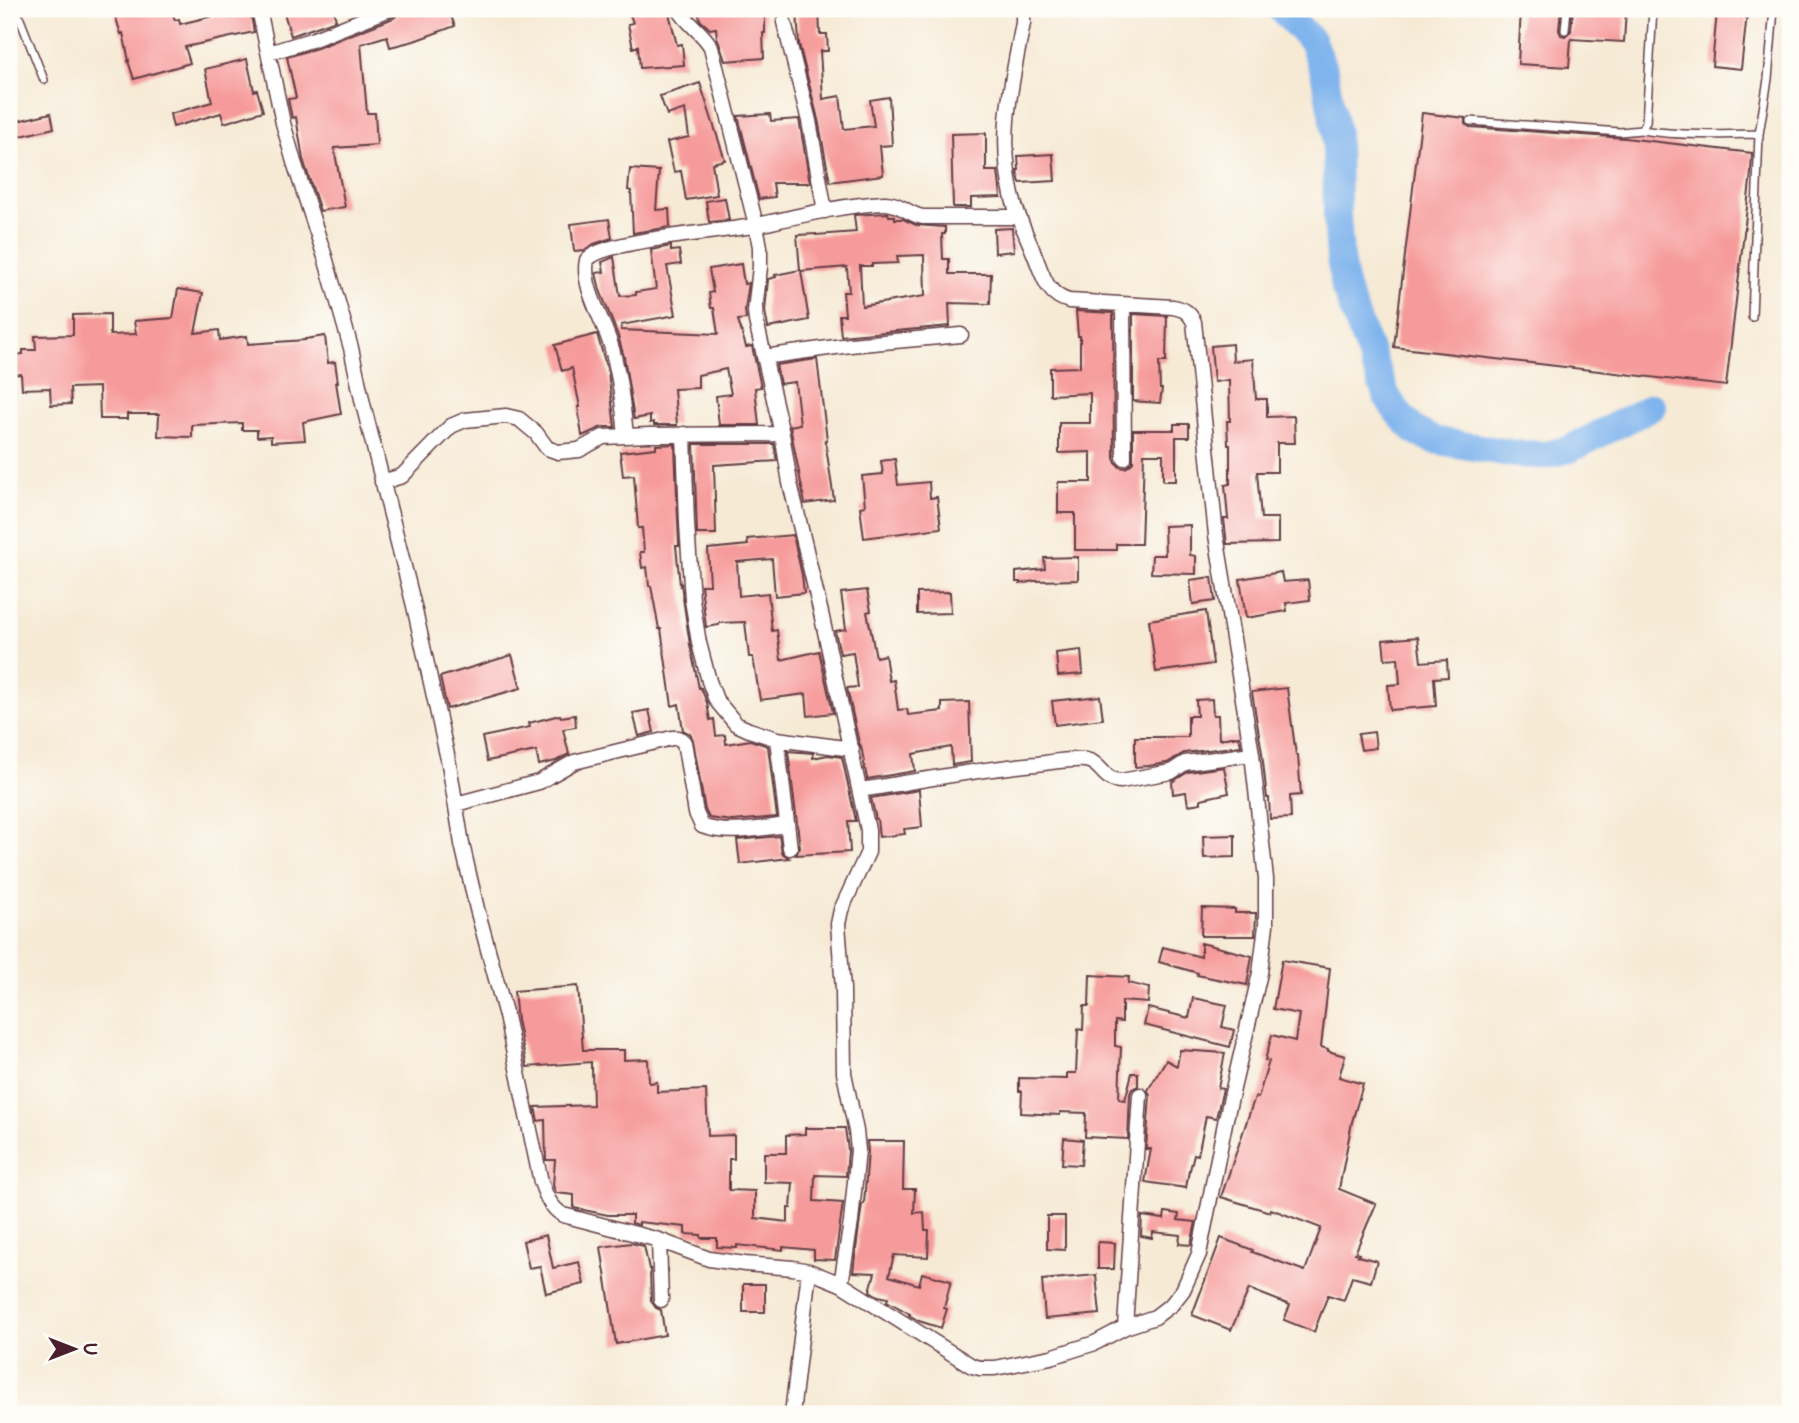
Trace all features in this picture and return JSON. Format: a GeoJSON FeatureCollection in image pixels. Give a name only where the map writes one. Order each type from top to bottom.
{"type":"FeatureCollection","features":[{"type":"Feature","properties":{"kind":"street"},"geometry":{"type":"LineString","coordinates":[[259,9],[283,123],[351,348],[414,606],[444,742],[462,844],[506,1016],[538,1170],[550,1203],[563,1215],[659,1240],[709,1259],[809,1271],[841,1284],[972,1367],[980,1368],[995,1368],[1051,1357],[1095,1343],[1125,1327],[1154,1317],[1172,1304],[1182,1290],[1199,1254],[1225,1123],[1260,973],[1266,925],[1266,879],[1252,754],[1216,535],[1194,322],[1184,309],[1069,301],[1060,299],[1048,288],[1018,217],[1009,179],[1007,113],[1023,23],[1023,9]]}},
{"type":"Feature","properties":{"kind":"street"},"geometry":{"type":"LineString","coordinates":[[269,53],[314,39],[390,9]]}},
{"type":"Feature","properties":{"kind":"street"},"geometry":{"type":"LineString","coordinates":[[679,9],[711,47],[757,225],[761,256],[756,321],[868,830],[868,852],[841,910],[838,924],[843,989],[844,1073],[858,1150],[851,1222],[841,1284]]}},
{"type":"Feature","properties":{"kind":"street"},"geometry":{"type":"LineString","coordinates":[[784,22],[809,121],[825,211]]}},
{"type":"Feature","properties":{"kind":"street"},"geometry":{"type":"LineString","coordinates":[[626,436],[611,345],[586,274],[587,260],[597,251],[825,211],[888,203],[923,217],[1018,217]]}},
{"type":"Feature","properties":{"kind":"street"},"geometry":{"type":"LineString","coordinates":[[1123,304],[1124,458]]}},
{"type":"Feature","properties":{"kind":"street"},"geometry":{"type":"LineString","coordinates":[[764,357],[850,345],[961,335]]}},
{"type":"Feature","properties":{"kind":"street"},"geometry":{"type":"LineString","coordinates":[[382,482],[402,476],[450,426],[465,420],[506,416],[519,419],[536,433],[547,448],[558,452],[579,450],[603,438],[626,436],[782,434]]}},
{"type":"Feature","properties":{"kind":"street"},"geometry":{"type":"LineString","coordinates":[[684,434],[692,600],[699,643],[716,700],[736,724],[749,730],[777,738],[852,750]]}},
{"type":"Feature","properties":{"kind":"street"},"geometry":{"type":"LineString","coordinates":[[456,804],[539,782],[574,762],[679,738],[684,743],[696,813],[702,826],[725,831],[787,825]]}},
{"type":"Feature","properties":{"kind":"street"},"geometry":{"type":"LineString","coordinates":[[777,738],[790,848]]}},
{"type":"Feature","properties":{"kind":"street"},"geometry":{"type":"LineString","coordinates":[[860,790],[997,767],[1079,760],[1093,762],[1108,778],[1121,780],[1171,772],[1185,763],[1252,754]]}},
{"type":"Feature","properties":{"kind":"street"},"geometry":{"type":"LineString","coordinates":[[1125,1327],[1140,1095]]}},
{"type":"Feature","properties":{"kind":"street"},"geometry":{"type":"LineString","coordinates":[[659,1240],[661,1300]]}},
{"type":"Feature","properties":{"kind":"street"},"geometry":{"type":"LineString","coordinates":[[792,1414],[809,1271]]}},
{"type":"Feature","properties":{"kind":"lane"},"geometry":{"type":"LineString","coordinates":[[16,9],[44,80]]}},
{"type":"Feature","properties":{"kind":"lane"},"geometry":{"type":"LineString","coordinates":[[1565,30],[1567,9]]}},
{"type":"Feature","properties":{"kind":"lane"},"geometry":{"type":"LineString","coordinates":[[1641,130],[1646,122],[1653,9]]}},
{"type":"Feature","properties":{"kind":"lane"},"geometry":{"type":"LineString","coordinates":[[1752,317],[1759,134],[1768,79],[1774,9]]}},
{"type":"Feature","properties":{"kind":"lane"},"geometry":{"type":"LineString","coordinates":[[1470,121],[1704,136],[1759,134]]}},
{"type":"Feature","properties":{"kind":"building"},"geometry":{"type":"Polygon","coordinates":[[[113,9],[171,9],[175,20],[179,19],[180,24],[250,9],[254,32],[185,47],[190,63],[134,79],[123,33],[121,34],[113,9]]]}},
{"type":"Feature","properties":{"kind":"building"},"geometry":{"type":"Polygon","coordinates":[[[298,9],[333,9],[336,20],[291,36],[284,13],[298,9]]]}},
{"type":"Feature","properties":{"kind":"building"},"geometry":{"type":"Polygon","coordinates":[[[399,9],[448,9],[455,26],[390,47],[387,36],[361,44],[367,113],[375,113],[377,145],[334,148],[345,207],[320,211],[303,159],[296,117],[292,118],[288,99],[296,98],[287,57],[394,18],[399,9]]]}},
{"type":"Feature","properties":{"kind":"building"},"geometry":{"type":"Polygon","coordinates":[[[628,9],[668,9],[677,45],[682,44],[684,65],[640,68],[638,46],[633,48],[628,24],[633,23],[628,9]]]}},
{"type":"Feature","properties":{"kind":"building"},"geometry":{"type":"Polygon","coordinates":[[[698,9],[762,9],[765,19],[764,58],[725,61],[716,28],[710,29],[700,20],[698,9]]]}},
{"type":"Feature","properties":{"kind":"building"},"geometry":{"type":"Polygon","coordinates":[[[797,9],[819,9],[820,34],[827,34],[828,51],[820,51],[823,99],[840,96],[844,129],[874,126],[870,100],[889,97],[892,145],[880,146],[883,175],[830,182],[799,44],[797,9]]]}},
{"type":"Feature","properties":{"kind":"building"},"geometry":{"type":"Polygon","coordinates":[[[1521,9],[1561,9],[1559,30],[1561,35],[1565,36],[1571,31],[1573,9],[1626,9],[1624,42],[1571,39],[1569,67],[1518,64],[1521,9]]]}},
{"type":"Feature","properties":{"kind":"building"},"geometry":{"type":"Polygon","coordinates":[[[1717,11],[1747,14],[1741,69],[1712,66],[1717,11]]]}},
{"type":"Feature","properties":{"kind":"building"},"geometry":{"type":"Polygon","coordinates":[[[247,59],[254,91],[257,90],[263,111],[224,123],[221,113],[173,127],[170,114],[212,102],[205,69],[247,59]]]}},
{"type":"Feature","properties":{"kind":"building"},"geometry":{"type":"Polygon","coordinates":[[[700,83],[725,160],[712,163],[717,195],[686,200],[681,171],[674,172],[667,142],[689,137],[685,109],[667,115],[660,96],[700,83]]]}},
{"type":"Feature","properties":{"kind":"building"},"geometry":{"type":"Polygon","coordinates":[[[51,113],[54,128],[9,139],[9,123],[51,113]]]}},
{"type":"Feature","properties":{"kind":"building"},"geometry":{"type":"Polygon","coordinates":[[[1422,113],[1465,118],[1465,124],[1470,127],[1625,138],[1752,153],[1726,386],[1394,347],[1422,113]]]}},
{"type":"Feature","properties":{"kind":"building"},"geometry":{"type":"Polygon","coordinates":[[[770,114],[771,121],[799,119],[810,183],[773,183],[775,197],[759,199],[738,116],[770,114]]]}},
{"type":"Feature","properties":{"kind":"building"},"geometry":{"type":"Polygon","coordinates":[[[986,133],[986,171],[998,171],[1001,197],[971,198],[971,207],[953,207],[951,134],[986,133]]]}},
{"type":"Feature","properties":{"kind":"building"},"geometry":{"type":"Polygon","coordinates":[[[1053,154],[1055,181],[1020,183],[1018,156],[1053,154]]]}},
{"type":"Feature","properties":{"kind":"building"},"geometry":{"type":"Polygon","coordinates":[[[630,169],[659,171],[656,210],[669,209],[670,227],[633,233],[631,191],[628,190],[630,169]]]}},
{"type":"Feature","properties":{"kind":"building"},"geometry":{"type":"Polygon","coordinates":[[[725,198],[729,220],[709,222],[706,201],[725,198]]]}},
{"type":"Feature","properties":{"kind":"building"},"geometry":{"type":"Polygon","coordinates":[[[888,213],[889,216],[895,216],[895,219],[903,219],[916,225],[945,227],[945,234],[942,234],[943,259],[949,259],[949,274],[991,274],[990,304],[949,303],[950,326],[841,336],[839,315],[845,315],[843,292],[849,292],[847,267],[801,271],[809,320],[768,328],[765,311],[768,279],[800,270],[797,235],[856,232],[854,215],[888,213]],[[924,255],[897,256],[898,263],[860,266],[862,306],[925,296],[924,255]]]}},
{"type":"Feature","properties":{"kind":"building"},"geometry":{"type":"Polygon","coordinates":[[[609,219],[612,238],[585,250],[574,251],[571,224],[609,219]]]}},
{"type":"Feature","properties":{"kind":"building"},"geometry":{"type":"Polygon","coordinates":[[[1012,228],[1014,251],[995,253],[994,229],[1012,228]]]}},
{"type":"Feature","properties":{"kind":"building"},"geometry":{"type":"Polygon","coordinates":[[[671,246],[671,251],[679,250],[681,264],[667,266],[676,315],[621,325],[621,330],[718,334],[714,308],[711,308],[709,293],[713,292],[709,269],[741,264],[744,284],[749,283],[746,319],[738,320],[746,347],[752,346],[761,387],[755,388],[759,425],[719,425],[716,396],[731,394],[726,369],[698,375],[698,388],[674,389],[677,425],[654,425],[654,422],[650,423],[650,416],[634,419],[624,357],[596,273],[604,272],[602,262],[614,257],[620,296],[656,289],[651,250],[671,246]]]}},
{"type":"Feature","properties":{"kind":"building"},"geometry":{"type":"Polygon","coordinates":[[[178,289],[203,293],[195,333],[219,330],[220,340],[247,336],[248,344],[325,336],[328,363],[335,362],[341,414],[303,422],[305,440],[271,442],[271,436],[257,437],[257,430],[242,430],[242,423],[192,425],[192,437],[158,436],[159,414],[127,414],[127,419],[100,419],[99,387],[70,388],[71,404],[51,405],[50,388],[22,389],[21,374],[9,375],[9,355],[23,354],[23,350],[36,350],[35,336],[73,335],[73,315],[110,314],[110,335],[136,334],[134,321],[173,318],[178,289]]]}},
{"type":"Feature","properties":{"kind":"building"},"geometry":{"type":"Polygon","coordinates":[[[1076,311],[1113,313],[1114,458],[1120,467],[1125,468],[1133,462],[1133,430],[1174,430],[1174,424],[1189,424],[1189,437],[1176,437],[1176,481],[1163,481],[1163,454],[1144,454],[1141,544],[1116,544],[1116,550],[1075,550],[1075,513],[1058,513],[1058,482],[1091,482],[1091,452],[1059,453],[1059,423],[1090,423],[1090,393],[1050,395],[1050,368],[1080,367],[1080,336],[1076,311]]]}},
{"type":"Feature","properties":{"kind":"building"},"geometry":{"type":"Polygon","coordinates":[[[1133,314],[1167,316],[1166,362],[1159,362],[1162,389],[1160,403],[1133,401],[1133,314]]]}},
{"type":"Feature","properties":{"kind":"building"},"geometry":{"type":"Polygon","coordinates":[[[597,334],[608,372],[615,427],[602,427],[582,436],[580,407],[572,368],[562,371],[555,345],[597,334]]]}},
{"type":"Feature","properties":{"kind":"building"},"geometry":{"type":"Polygon","coordinates":[[[1232,344],[1233,361],[1253,359],[1256,399],[1267,399],[1267,417],[1294,416],[1295,443],[1277,443],[1277,472],[1257,472],[1261,518],[1278,518],[1278,543],[1227,544],[1224,519],[1228,519],[1225,485],[1230,484],[1227,421],[1230,421],[1229,380],[1214,382],[1211,346],[1232,344]]]}},
{"type":"Feature","properties":{"kind":"building"},"geometry":{"type":"Polygon","coordinates":[[[817,359],[834,500],[805,504],[790,426],[800,424],[795,382],[780,384],[776,365],[817,359]]]}},
{"type":"Feature","properties":{"kind":"building"},"geometry":{"type":"Polygon","coordinates":[[[675,444],[679,546],[676,546],[680,585],[699,688],[707,703],[710,720],[714,719],[716,736],[725,735],[726,744],[750,740],[768,746],[777,817],[733,821],[709,818],[705,810],[693,740],[690,734],[683,730],[679,704],[672,706],[661,629],[649,586],[647,567],[642,568],[642,528],[638,528],[634,475],[623,476],[620,452],[675,444]]]}},
{"type":"Feature","properties":{"kind":"building"},"geometry":{"type":"Polygon","coordinates":[[[694,444],[774,444],[777,461],[714,465],[716,534],[697,534],[694,444]]]}},
{"type":"Feature","properties":{"kind":"building"},"geometry":{"type":"Polygon","coordinates":[[[895,459],[898,485],[929,482],[930,498],[937,497],[941,528],[864,538],[860,507],[865,506],[862,476],[883,474],[881,461],[895,459]]]}},
{"type":"Feature","properties":{"kind":"building"},"geometry":{"type":"Polygon","coordinates":[[[1190,525],[1190,555],[1196,556],[1196,574],[1151,573],[1152,555],[1165,555],[1164,526],[1190,525]]]}},
{"type":"Feature","properties":{"kind":"building"},"geometry":{"type":"Polygon","coordinates":[[[793,535],[804,593],[775,596],[772,559],[737,562],[739,596],[768,593],[772,631],[777,630],[781,660],[819,651],[833,713],[808,716],[806,694],[760,700],[753,657],[749,657],[745,622],[719,623],[706,627],[701,585],[710,585],[708,549],[748,545],[747,539],[793,535]]]}},
{"type":"Feature","properties":{"kind":"building"},"geometry":{"type":"Polygon","coordinates":[[[1078,557],[1078,580],[1020,584],[1016,582],[1016,572],[1045,569],[1044,558],[1078,557]]]}},
{"type":"Feature","properties":{"kind":"building"},"geometry":{"type":"Polygon","coordinates":[[[1281,572],[1283,582],[1308,580],[1310,600],[1286,603],[1287,611],[1246,618],[1240,579],[1281,572]]]}},
{"type":"Feature","properties":{"kind":"building"},"geometry":{"type":"Polygon","coordinates":[[[1212,577],[1215,601],[1193,604],[1190,580],[1212,577]]]}},
{"type":"Feature","properties":{"kind":"building"},"geometry":{"type":"Polygon","coordinates":[[[867,590],[871,611],[867,612],[876,657],[885,655],[889,681],[894,680],[898,710],[907,709],[908,715],[942,711],[942,703],[969,702],[971,762],[952,765],[951,747],[913,754],[915,771],[867,779],[847,688],[858,687],[853,652],[840,654],[835,631],[846,629],[841,593],[867,590]]]}},
{"type":"Feature","properties":{"kind":"building"},"geometry":{"type":"Polygon","coordinates":[[[950,592],[951,613],[917,614],[917,593],[950,592]]]}},
{"type":"Feature","properties":{"kind":"building"},"geometry":{"type":"Polygon","coordinates":[[[1206,611],[1213,664],[1156,672],[1149,620],[1206,611]]]}},
{"type":"Feature","properties":{"kind":"building"},"geometry":{"type":"Polygon","coordinates":[[[1418,637],[1421,662],[1447,660],[1448,677],[1434,678],[1436,706],[1390,710],[1388,685],[1400,684],[1398,658],[1385,659],[1383,640],[1418,637]]]}},
{"type":"Feature","properties":{"kind":"building"},"geometry":{"type":"Polygon","coordinates":[[[1081,650],[1083,674],[1058,676],[1056,653],[1081,650]]]}},
{"type":"Feature","properties":{"kind":"building"},"geometry":{"type":"Polygon","coordinates":[[[512,655],[521,688],[447,709],[440,677],[512,655]]]}},
{"type":"Feature","properties":{"kind":"building"},"geometry":{"type":"Polygon","coordinates":[[[1287,688],[1298,755],[1301,795],[1290,796],[1291,818],[1270,819],[1252,692],[1287,688]]]}},
{"type":"Feature","properties":{"kind":"building"},"geometry":{"type":"Polygon","coordinates":[[[1100,696],[1103,719],[1055,725],[1052,701],[1100,696]]]}},
{"type":"Feature","properties":{"kind":"building"},"geometry":{"type":"Polygon","coordinates":[[[1212,699],[1213,715],[1218,715],[1219,739],[1239,736],[1241,746],[1184,753],[1167,763],[1135,767],[1135,737],[1188,737],[1188,716],[1197,716],[1196,700],[1212,699]]]}},
{"type":"Feature","properties":{"kind":"building"},"geometry":{"type":"Polygon","coordinates":[[[649,710],[654,732],[639,736],[633,713],[649,710]]]}},
{"type":"Feature","properties":{"kind":"building"},"geometry":{"type":"Polygon","coordinates":[[[560,715],[575,715],[576,727],[563,729],[569,754],[539,765],[536,751],[487,761],[482,737],[530,727],[529,723],[560,715]]]}},
{"type":"Feature","properties":{"kind":"building"},"geometry":{"type":"Polygon","coordinates":[[[1374,732],[1376,748],[1361,750],[1358,734],[1374,732]]]}},
{"type":"Feature","properties":{"kind":"building"},"geometry":{"type":"Polygon","coordinates":[[[788,751],[813,753],[813,758],[828,755],[842,757],[856,821],[848,821],[850,852],[796,855],[800,847],[788,751]]]}},
{"type":"Feature","properties":{"kind":"building"},"geometry":{"type":"Polygon","coordinates":[[[1224,767],[1229,793],[1201,799],[1201,803],[1188,805],[1186,792],[1173,794],[1172,782],[1188,772],[1224,767]]]}},
{"type":"Feature","properties":{"kind":"building"},"geometry":{"type":"Polygon","coordinates":[[[919,790],[922,827],[904,829],[905,834],[879,837],[871,798],[919,790]]]}},
{"type":"Feature","properties":{"kind":"building"},"geometry":{"type":"Polygon","coordinates":[[[1235,835],[1235,857],[1204,858],[1203,836],[1235,835]]]}},
{"type":"Feature","properties":{"kind":"building"},"geometry":{"type":"Polygon","coordinates":[[[779,836],[782,853],[789,858],[740,864],[737,840],[779,836]]]}},
{"type":"Feature","properties":{"kind":"building"},"geometry":{"type":"Polygon","coordinates":[[[1202,908],[1256,913],[1255,936],[1201,936],[1202,908]]]}},
{"type":"Feature","properties":{"kind":"building"},"geometry":{"type":"Polygon","coordinates":[[[1201,943],[1252,956],[1247,985],[1197,975],[1198,973],[1159,962],[1163,947],[1201,957],[1201,943]]]}},
{"type":"Feature","properties":{"kind":"building"},"geometry":{"type":"Polygon","coordinates":[[[1282,960],[1330,968],[1321,1047],[1345,1056],[1339,1077],[1363,1084],[1352,1122],[1339,1189],[1376,1204],[1355,1253],[1377,1261],[1371,1282],[1352,1277],[1344,1300],[1328,1295],[1314,1332],[1284,1320],[1290,1305],[1249,1289],[1231,1330],[1192,1315],[1221,1238],[1305,1271],[1321,1228],[1271,1209],[1270,1212],[1221,1197],[1255,1097],[1258,1098],[1269,1061],[1265,1060],[1272,1035],[1295,1041],[1299,1014],[1273,1009],[1282,960]]]}},
{"type":"Feature","properties":{"kind":"building"},"geometry":{"type":"Polygon","coordinates":[[[1090,975],[1129,977],[1128,983],[1149,988],[1148,1003],[1122,1001],[1122,1022],[1115,1021],[1115,1046],[1121,1047],[1119,1099],[1125,1100],[1132,1073],[1138,1073],[1138,1086],[1132,1089],[1130,1094],[1128,1139],[1085,1137],[1086,1113],[1021,1113],[1022,1091],[1019,1091],[1019,1078],[1067,1079],[1067,1073],[1076,1073],[1078,1029],[1083,1030],[1084,1006],[1089,1006],[1090,975]]]}},
{"type":"Feature","properties":{"kind":"building"},"geometry":{"type":"Polygon","coordinates":[[[578,986],[583,1050],[624,1050],[624,1060],[648,1059],[649,1083],[657,1082],[657,1092],[706,1090],[708,1136],[734,1135],[734,1159],[729,1159],[729,1190],[755,1191],[755,1218],[788,1222],[788,1208],[791,1208],[793,1183],[764,1182],[764,1153],[786,1153],[786,1135],[805,1134],[805,1128],[845,1128],[848,1150],[846,1176],[815,1175],[814,1201],[843,1203],[835,1260],[814,1259],[814,1250],[737,1245],[737,1248],[717,1247],[717,1238],[685,1234],[685,1227],[639,1222],[639,1225],[632,1223],[632,1215],[608,1215],[574,1208],[574,1195],[556,1193],[553,1185],[555,1160],[546,1160],[545,1120],[538,1121],[535,1107],[593,1105],[591,1062],[527,1067],[514,991],[578,986]]]}},
{"type":"Feature","properties":{"kind":"building"},"geometry":{"type":"Polygon","coordinates":[[[1193,998],[1227,1005],[1222,1027],[1234,1030],[1230,1047],[1144,1025],[1148,1008],[1189,1018],[1193,998]]]}},
{"type":"Feature","properties":{"kind":"building"},"geometry":{"type":"Polygon","coordinates":[[[1180,1050],[1225,1053],[1218,1088],[1223,1089],[1216,1118],[1206,1116],[1198,1155],[1194,1154],[1186,1188],[1145,1182],[1151,1149],[1146,1149],[1150,1096],[1148,1090],[1166,1060],[1177,1066],[1180,1050]]]}},
{"type":"Feature","properties":{"kind":"building"},"geometry":{"type":"Polygon","coordinates":[[[1064,1138],[1083,1140],[1081,1165],[1062,1164],[1064,1138]]]}},
{"type":"Feature","properties":{"kind":"building"},"geometry":{"type":"Polygon","coordinates":[[[867,1141],[904,1141],[903,1189],[915,1189],[914,1213],[924,1212],[925,1230],[929,1230],[928,1257],[894,1255],[889,1276],[919,1285],[922,1273],[951,1281],[941,1328],[919,1321],[887,1301],[888,1298],[870,1291],[875,1273],[853,1272],[864,1204],[867,1141]]]}},
{"type":"Feature","properties":{"kind":"building"},"geometry":{"type":"Polygon","coordinates":[[[1165,1212],[1179,1214],[1178,1220],[1196,1222],[1191,1245],[1179,1244],[1180,1235],[1153,1232],[1152,1238],[1141,1236],[1142,1216],[1164,1219],[1165,1212]]]}},
{"type":"Feature","properties":{"kind":"building"},"geometry":{"type":"Polygon","coordinates":[[[1047,1216],[1065,1216],[1065,1250],[1047,1249],[1047,1216]]]}},
{"type":"Feature","properties":{"kind":"building"},"geometry":{"type":"Polygon","coordinates":[[[546,1235],[553,1268],[579,1262],[584,1284],[546,1293],[540,1266],[529,1268],[523,1241],[546,1235]]]}},
{"type":"Feature","properties":{"kind":"building"},"geometry":{"type":"Polygon","coordinates":[[[1098,1242],[1115,1243],[1114,1269],[1098,1269],[1098,1242]]]}},
{"type":"Feature","properties":{"kind":"building"},"geometry":{"type":"Polygon","coordinates":[[[631,1243],[644,1246],[650,1269],[651,1301],[661,1310],[665,1335],[616,1344],[601,1247],[631,1243]]]}},
{"type":"Feature","properties":{"kind":"building"},"geometry":{"type":"Polygon","coordinates":[[[1096,1275],[1100,1314],[1045,1319],[1042,1280],[1096,1275]]]}},
{"type":"Feature","properties":{"kind":"building"},"geometry":{"type":"Polygon","coordinates":[[[743,1284],[765,1284],[765,1312],[743,1312],[743,1284]]]}},
{"type":"Feature","properties":{"kind":"waterway"},"geometry":{"type":"LineString","coordinates":[[1281,9],[1312,41],[1324,71],[1336,133],[1337,214],[1345,288],[1387,397],[1398,413],[1414,430],[1433,440],[1515,454],[1546,455],[1570,449],[1652,407]]}}]}
